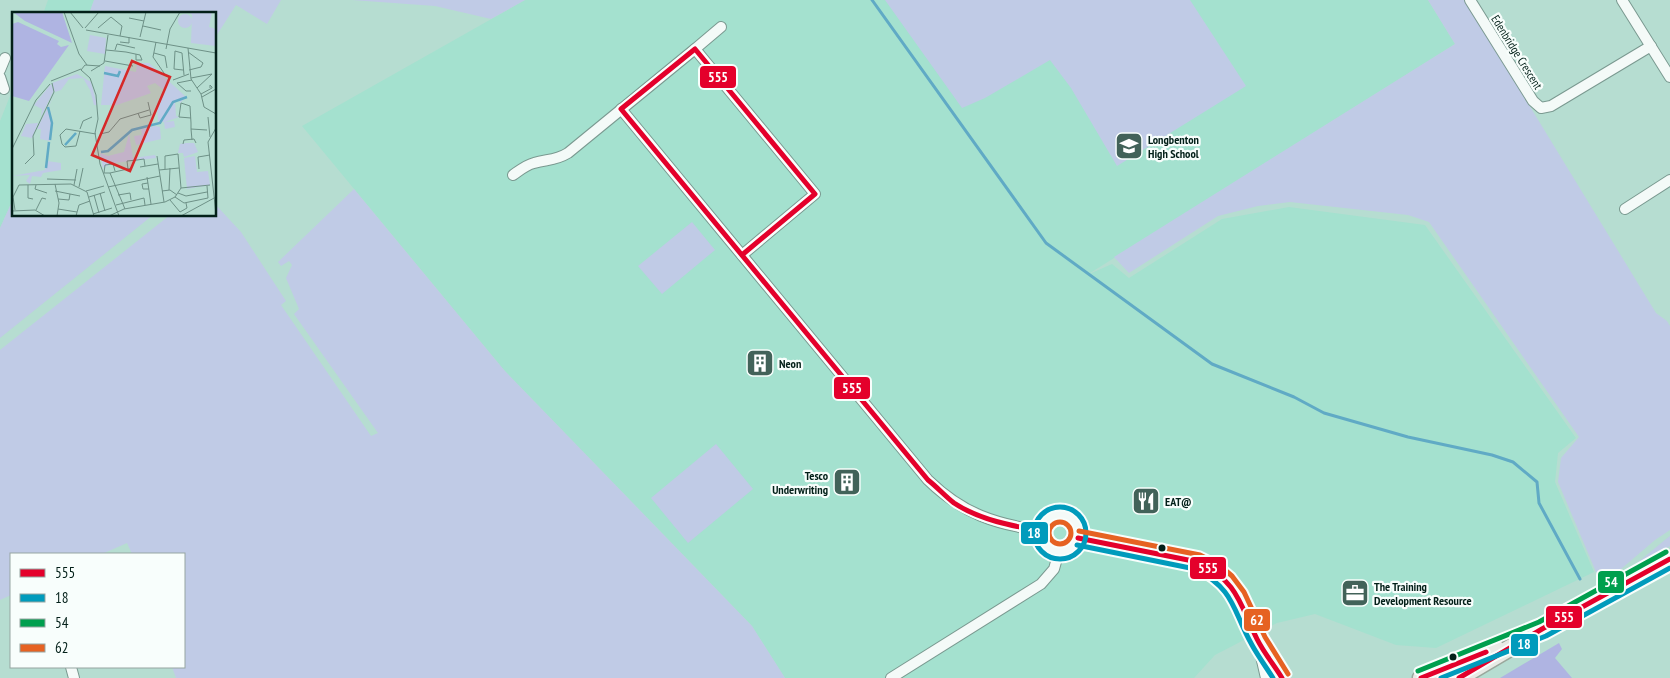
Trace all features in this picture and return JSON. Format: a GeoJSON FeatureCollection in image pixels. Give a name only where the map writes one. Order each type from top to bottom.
{"type":"FeatureCollection","features":[{"type":"Feature","properties":{"kind":"main road"},"geometry":{"type":"LineString","coordinates":[[1459,678],[1542,629],[1670,559]]}},
{"type":"Feature","properties":{"kind":"main road"},"geometry":{"type":"LineString","coordinates":[[1421,678],[1542,629]]}},
{"type":"Feature","properties":{"kind":"street","name":"Edenbridge Crescent"},"geometry":{"type":"LineString","coordinates":[[1470,0],[1533,101],[1541,108],[1552,106],[1651,46]]}},
{"type":"Feature","properties":{"kind":"street"},"geometry":{"type":"LineString","coordinates":[[1624,0],[1670,77]]}},
{"type":"Feature","properties":{"kind":"street"},"geometry":{"type":"LineString","coordinates":[[513,176],[533,163],[561,157],[721,27]]}},
{"type":"Feature","properties":{"kind":"street"},"geometry":{"type":"LineString","coordinates":[[695,49],[815,194],[742,255]]}},
{"type":"Feature","properties":{"kind":"street"},"geometry":{"type":"LineString","coordinates":[[0,70],[5,58]]}},
{"type":"Feature","properties":{"kind":"street"},"geometry":{"type":"LineString","coordinates":[[0,77],[4,89]]}},
{"type":"Feature","properties":{"kind":"street"},"geometry":{"type":"LineString","coordinates":[[621,109],[938,490],[955,503],[982,517],[1042,531]]}},
{"type":"Feature","properties":{"kind":"street"},"geometry":{"type":"LineString","coordinates":[[1625,209],[1670,180]]}},
{"type":"Feature","properties":{"kind":"street"},"geometry":{"type":"LineString","coordinates":[[1066,515],[1076,524],[1078,538],[1069,549],[1059,551],[1046,544],[1042,531],[1050,517],[1066,515]]}},
{"type":"Feature","properties":{"kind":"street"},"geometry":{"type":"LineString","coordinates":[[1078,538],[1198,562],[1214,570],[1227,580],[1238,596],[1258,641],[1282,678]]}},
{"type":"Feature","properties":{"kind":"street"},"geometry":{"type":"LineString","coordinates":[[891,678],[1041,584],[1054,569],[1059,551]]}},
{"type":"Feature","properties":{"kind":"street"},"geometry":{"type":"LineString","coordinates":[[1258,641],[1266,678]]}},
{"type":"Feature","properties":{"kind":"shaded area"},"geometry":{"type":"Polygon","coordinates":[[[48,0],[94,0],[90,12],[44,12],[48,0]]]}},
{"type":"Feature","properties":{"kind":"shaded area"},"geometry":{"type":"Polygon","coordinates":[[[94,0],[281,0],[267,24],[236,5],[216,36],[216,12],[90,12],[94,0]]]}},
{"type":"Feature","properties":{"kind":"shaded area"},"geometry":{"type":"Polygon","coordinates":[[[352,0],[525,0],[491,19],[435,6],[352,0]]]}},
{"type":"Feature","properties":{"kind":"shaded area"},"geometry":{"type":"Polygon","coordinates":[[[525,0],[1428,0],[1455,44],[1087,275],[1112,264],[1129,278],[1222,219],[1289,207],[1425,225],[1576,438],[1558,453],[1555,482],[1594,572],[1436,648],[1396,645],[1315,614],[1277,623],[1215,655],[1194,678],[785,678],[752,626],[504,370],[302,126],[525,0]]]}},
{"type":"Feature","properties":{"kind":"shaded area"},"geometry":{"type":"Polygon","coordinates":[[[885,0],[1190,0],[1246,86],[1117,166],[1071,88],[1050,60],[985,98],[962,108],[885,0]]]}},
{"type":"Feature","properties":{"kind":"shaded area"},"geometry":{"type":"Polygon","coordinates":[[[1428,0],[1465,0],[1656,313],[1667,321],[1670,326],[1670,530],[1655,540],[1621,569],[1599,579],[1558,482],[1561,458],[1579,437],[1429,222],[1408,215],[1290,202],[1258,206],[1218,216],[1129,273],[1114,257],[1455,44],[1428,0]]]}},
{"type":"Feature","properties":{"kind":"shaded area"},"geometry":{"type":"Polygon","coordinates":[[[12,91],[12,201],[0,228],[0,121],[12,91]]]}},
{"type":"Feature","properties":{"kind":"shaded area"},"geometry":{"type":"Polygon","coordinates":[[[354,189],[504,370],[752,626],[785,678],[176,678],[172,668],[185,668],[185,553],[132,553],[127,543],[104,553],[10,553],[10,595],[0,600],[0,350],[169,216],[216,216],[216,205],[241,232],[286,301],[281,305],[371,436],[378,433],[294,314],[299,309],[286,278],[292,265],[289,261],[281,266],[278,262],[354,189]]]}},
{"type":"Feature","properties":{"kind":"shaded area"},"geometry":{"type":"Polygon","coordinates":[[[12,201],[12,216],[152,216],[0,338],[0,228],[12,201]]]}},
{"type":"Feature","properties":{"kind":"shaded area"},"geometry":{"type":"Polygon","coordinates":[[[692,222],[715,250],[662,294],[638,266],[692,222]]]}},
{"type":"Feature","properties":{"kind":"shaded area"},"geometry":{"type":"Polygon","coordinates":[[[716,444],[753,489],[688,543],[651,498],[716,444]]]}},
{"type":"Feature","properties":{"kind":"shaded area"},"geometry":{"type":"Polygon","coordinates":[[[1670,536],[1670,546],[1625,573],[1666,539],[1670,536]]]}},
{"type":"Feature","properties":{"kind":"shaded area"},"geometry":{"type":"Polygon","coordinates":[[[1559,643],[1562,649],[1555,658],[1572,678],[1500,678],[1559,643]]]}},
{"type":"Feature","properties":{"kind":"waterway"},"geometry":{"type":"LineString","coordinates":[[872,0],[1046,243],[1212,364],[1294,397],[1324,413],[1408,437],[1492,455],[1513,462],[1537,482],[1539,503],[1580,579]]}},
{"type":"Feature","properties":{"kind":"transit line","name":"555"},"geometry":{"type":"LineString","coordinates":[[742,255],[815,194],[695,49],[621,109],[928,480],[954,503],[974,514],[1042,531]]}},
{"type":"Feature","properties":{"kind":"transit line","name":"18"},"geometry":{"type":"LineString","coordinates":[[1060,507],[1070,509],[1078,515],[1084,523],[1086,533],[1084,543],[1078,551],[1070,557],[1060,559],[1050,557],[1042,551],[1036,543],[1034,533],[1036,523],[1042,515],[1050,509],[1060,507]]}},
{"type":"Feature","properties":{"kind":"transit line","name":"62"},"geometry":{"type":"LineString","coordinates":[[1060,522],[1068,525],[1071,533],[1068,541],[1060,544],[1052,541],[1049,533],[1052,525],[1060,522]]}},
{"type":"Feature","properties":{"kind":"transit line","name":"62"},"geometry":{"type":"LineString","coordinates":[[1079,531],[1200,555],[1218,564],[1232,576],[1244,592],[1265,637],[1288,674]]}},
{"type":"Feature","properties":{"kind":"transit line","name":"555"},"geometry":{"type":"LineString","coordinates":[[1078,538],[1198,562],[1222,577],[1236,594],[1260,644],[1282,678]]}},
{"type":"Feature","properties":{"kind":"transit line","name":"18"},"geometry":{"type":"LineString","coordinates":[[1077,545],[1195,569],[1208,577],[1226,593],[1245,633],[1273,678]]}},
{"type":"Feature","properties":{"kind":"transit line","name":"54"},"geometry":{"type":"LineString","coordinates":[[1418,671],[1539,622],[1666,552]]}},
{"type":"Feature","properties":{"kind":"transit line","name":"555"},"geometry":{"type":"LineString","coordinates":[[1459,678],[1542,629],[1670,559]]}},
{"type":"Feature","properties":{"kind":"transit line","name":"18"},"geometry":{"type":"LineString","coordinates":[[1441,678],[1546,636],[1670,568]]}},
{"type":"Feature","properties":{"kind":"transit line","name":"555"},"geometry":{"type":"LineString","coordinates":[[1421,678],[1486,652]]}},
{"type":"Feature","properties":{"kind":"place","name":"Longbenton High School"},"geometry":{"type":"Point","coordinates":[1129,146]}},
{"type":"Feature","properties":{"kind":"place","name":"Neon"},"geometry":{"type":"Point","coordinates":[760,363]}},
{"type":"Feature","properties":{"kind":"place","name":"Tesco Underwriting"},"geometry":{"type":"Point","coordinates":[847,482]}},
{"type":"Feature","properties":{"kind":"place","name":"EAT@"},"geometry":{"type":"Point","coordinates":[1146,501]}},
{"type":"Feature","properties":{"kind":"place","name":"The Training Development Resource"},"geometry":{"type":"Point","coordinates":[1355,593]}}]}
